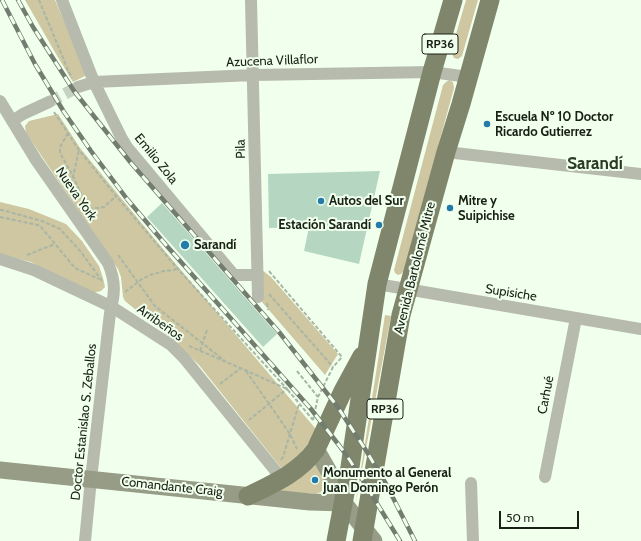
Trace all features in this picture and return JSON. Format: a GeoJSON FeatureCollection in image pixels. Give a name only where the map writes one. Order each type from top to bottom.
{"type":"FeatureCollection","features":[{"type":"Feature","properties":{"kind":"main road","name":"RP36"},"geometry":{"type":"LineString","coordinates":[[336,541],[344,503],[377,284],[432,72],[453,0]]}},
{"type":"Feature","properties":{"kind":"main road","name":"Avenida Bartolomé Mitre"},"geometry":{"type":"LineString","coordinates":[[367,538],[401,316],[407,289],[490,0]]}},
{"type":"Feature","properties":{"kind":"main road"},"geometry":{"type":"LineString","coordinates":[[248,496],[277,474],[296,469],[310,458],[308,447],[343,391],[368,344]]}},
{"type":"Feature","properties":{"kind":"main road"},"geometry":{"type":"LineString","coordinates":[[308,447],[332,477],[344,503],[367,538]]}},
{"type":"Feature","properties":{"kind":"main road","name":"Comandante Craig"},"geometry":{"type":"LineString","coordinates":[[0,470],[310,502],[344,503]]}},
{"type":"Feature","properties":{"kind":"street","name":"Emilio Zola"},"geometry":{"type":"LineString","coordinates":[[62,0],[94,82],[127,147],[234,275],[258,270]]}},
{"type":"Feature","properties":{"kind":"street","name":"Pila"},"geometry":{"type":"LineString","coordinates":[[251,0],[258,270],[262,294]]}},
{"type":"Feature","properties":{"kind":"street","name":"Azucena Villaflor"},"geometry":{"type":"LineString","coordinates":[[78,87],[94,82],[253,75],[432,72],[468,77]]}},
{"type":"Feature","properties":{"kind":"street","name":"Nueva York"},"geometry":{"type":"LineString","coordinates":[[0,101],[36,160],[108,263],[113,274],[115,286],[113,301]]}},
{"type":"Feature","properties":{"kind":"street"},"geometry":{"type":"LineString","coordinates":[[12,121],[23,114],[49,102]]}},
{"type":"Feature","properties":{"kind":"street"},"geometry":{"type":"LineString","coordinates":[[446,152],[641,174]]}},
{"type":"Feature","properties":{"kind":"street","name":"Arribeños"},"geometry":{"type":"LineString","coordinates":[[0,259],[113,301],[147,329],[171,345],[184,358],[277,474]]}},
{"type":"Feature","properties":{"kind":"street","name":"Supisiche"},"geometry":{"type":"LineString","coordinates":[[377,284],[641,329]]}},
{"type":"Feature","properties":{"kind":"street","name":"Doctor Estanislao S. Zeballos"},"geometry":{"type":"LineString","coordinates":[[85,541],[110,313],[113,301]]}},
{"type":"Feature","properties":{"kind":"street","name":"Carhué"},"geometry":{"type":"LineString","coordinates":[[544,477],[576,318]]}},
{"type":"Feature","properties":{"kind":"street"},"geometry":{"type":"LineString","coordinates":[[471,483],[473,541]]}},
{"type":"Feature","properties":{"kind":"path"},"geometry":{"type":"LineString","coordinates":[[39,0],[68,70],[78,87]]}},
{"type":"Feature","properties":{"kind":"path"},"geometry":{"type":"LineString","coordinates":[[49,102],[79,150],[116,196],[177,268],[287,389],[313,420],[318,397],[334,367],[342,357],[270,272],[258,270]]}},
{"type":"Feature","properties":{"kind":"path"},"geometry":{"type":"LineString","coordinates":[[68,133],[60,147],[60,153],[73,176],[94,223]]}},
{"type":"Feature","properties":{"kind":"path"},"geometry":{"type":"LineString","coordinates":[[79,150],[73,176],[69,208],[88,209],[104,207],[116,196]]}},
{"type":"Feature","properties":{"kind":"path"},"geometry":{"type":"LineString","coordinates":[[0,210],[42,221],[60,229],[101,280],[113,301],[119,295],[128,291],[137,282],[150,275],[177,268]]}},
{"type":"Feature","properties":{"kind":"path"},"geometry":{"type":"LineString","coordinates":[[0,217],[38,225],[76,268],[101,280]]}},
{"type":"Feature","properties":{"kind":"path"},"geometry":{"type":"LineString","coordinates":[[21,266],[25,256],[55,244]]}},
{"type":"Feature","properties":{"kind":"path"},"geometry":{"type":"LineString","coordinates":[[116,253],[155,306],[225,362]]}},
{"type":"Feature","properties":{"kind":"path"},"geometry":{"type":"LineString","coordinates":[[262,294],[334,367]]}},
{"type":"Feature","properties":{"kind":"path"},"geometry":{"type":"LineString","coordinates":[[200,351],[207,330]]}},
{"type":"Feature","properties":{"kind":"path"},"geometry":{"type":"LineString","coordinates":[[187,346],[287,389]]}},
{"type":"Feature","properties":{"kind":"path"},"geometry":{"type":"LineString","coordinates":[[211,391],[241,368]]}},
{"type":"Feature","properties":{"kind":"path"},"geometry":{"type":"LineString","coordinates":[[245,370],[290,434],[298,450],[308,447]]}},
{"type":"Feature","properties":{"kind":"path"},"geometry":{"type":"LineString","coordinates":[[297,371],[318,397]]}},
{"type":"Feature","properties":{"kind":"path"},"geometry":{"type":"LineString","coordinates":[[240,427],[287,389]]}},
{"type":"Feature","properties":{"kind":"path"},"geometry":{"type":"LineString","coordinates":[[277,474],[299,404]]}},
{"type":"Feature","properties":{"kind":"shaded area"},"geometry":{"type":"Polygon","coordinates":[[[25,0],[55,0],[87,75],[73,82],[25,0]]]}},
{"type":"Feature","properties":{"kind":"shaded area"},"geometry":{"type":"Polygon","coordinates":[[[466,0],[478,0],[462,56],[458,59],[454,58],[451,51],[466,0]]]}},
{"type":"Feature","properties":{"kind":"shaded area"},"geometry":{"type":"Polygon","coordinates":[[[449,80],[453,82],[454,88],[404,271],[398,275],[394,270],[443,85],[449,80]]]}},
{"type":"Feature","properties":{"kind":"shaded area"},"geometry":{"type":"Polygon","coordinates":[[[58,114],[80,148],[158,243],[315,428],[316,433],[289,468],[282,469],[199,365],[174,341],[125,301],[123,297],[121,277],[118,269],[26,133],[25,126],[29,121],[58,114]]]}},
{"type":"Feature","properties":{"kind":"shaded area"},"geometry":{"type":"Polygon","coordinates":[[[0,202],[29,209],[66,224],[82,241],[99,266],[105,287],[101,291],[93,293],[31,262],[0,254],[0,202]]]}},
{"type":"Feature","properties":{"kind":"shaded area"},"geometry":{"type":"Polygon","coordinates":[[[262,270],[271,277],[338,354],[325,375],[262,302],[262,270]]]}},
{"type":"Feature","properties":{"kind":"shaded area"},"geometry":{"type":"Polygon","coordinates":[[[385,315],[391,316],[355,507],[385,315]]]}},
{"type":"Feature","properties":{"kind":"shaded area"},"geometry":{"type":"Polygon","coordinates":[[[314,460],[331,489],[315,494],[276,492],[314,460]]]}},
{"type":"Feature","properties":{"kind":"building","name":"Autos del Sur"},"geometry":{"type":"Polygon","coordinates":[[[380,171],[359,264],[304,251],[309,227],[269,228],[268,174],[380,171]]]}},
{"type":"Feature","properties":{"kind":"building"},"geometry":{"type":"Polygon","coordinates":[[[162,203],[277,334],[263,347],[147,217],[162,203]]]}},
{"type":"Feature","properties":{"kind":"tunnel"},"geometry":{"type":"LineString","coordinates":[[49,102],[78,87]]}},
{"type":"Feature","properties":{"kind":"railway"},"geometry":{"type":"LineString","coordinates":[[2,0],[35,64],[64,112],[91,151],[127,199],[166,245],[311,409],[345,453],[400,541]]}},
{"type":"Feature","properties":{"kind":"railway"},"geometry":{"type":"LineString","coordinates":[[18,0],[33,27],[74,91],[131,163],[279,332],[337,406],[386,484],[415,541]]}},
{"type":"Feature","properties":{"kind":"place","name":"Escuela Nº 10 Doctor Ricardo Gutierrez"},"geometry":{"type":"Point","coordinates":[487,124]}},
{"type":"Feature","properties":{"kind":"place","name":"Autos del Sur"},"geometry":{"type":"Point","coordinates":[321,201]}},
{"type":"Feature","properties":{"kind":"place","name":"Mitre y Suipichise"},"geometry":{"type":"Point","coordinates":[450,208]}},
{"type":"Feature","properties":{"kind":"place","name":"Estación Sarandí"},"geometry":{"type":"Point","coordinates":[379,225]}},
{"type":"Feature","properties":{"kind":"place","name":"Sarandí"},"geometry":{"type":"Point","coordinates":[185,245]}},
{"type":"Feature","properties":{"kind":"place","name":"Monumento al General Juan Domingo Perón"},"geometry":{"type":"Point","coordinates":[315,480]}},
{"type":"Feature","properties":{"kind":"district","name":"Sarandí"},"geometry":{"type":"Point","coordinates":[595,164]}}]}
